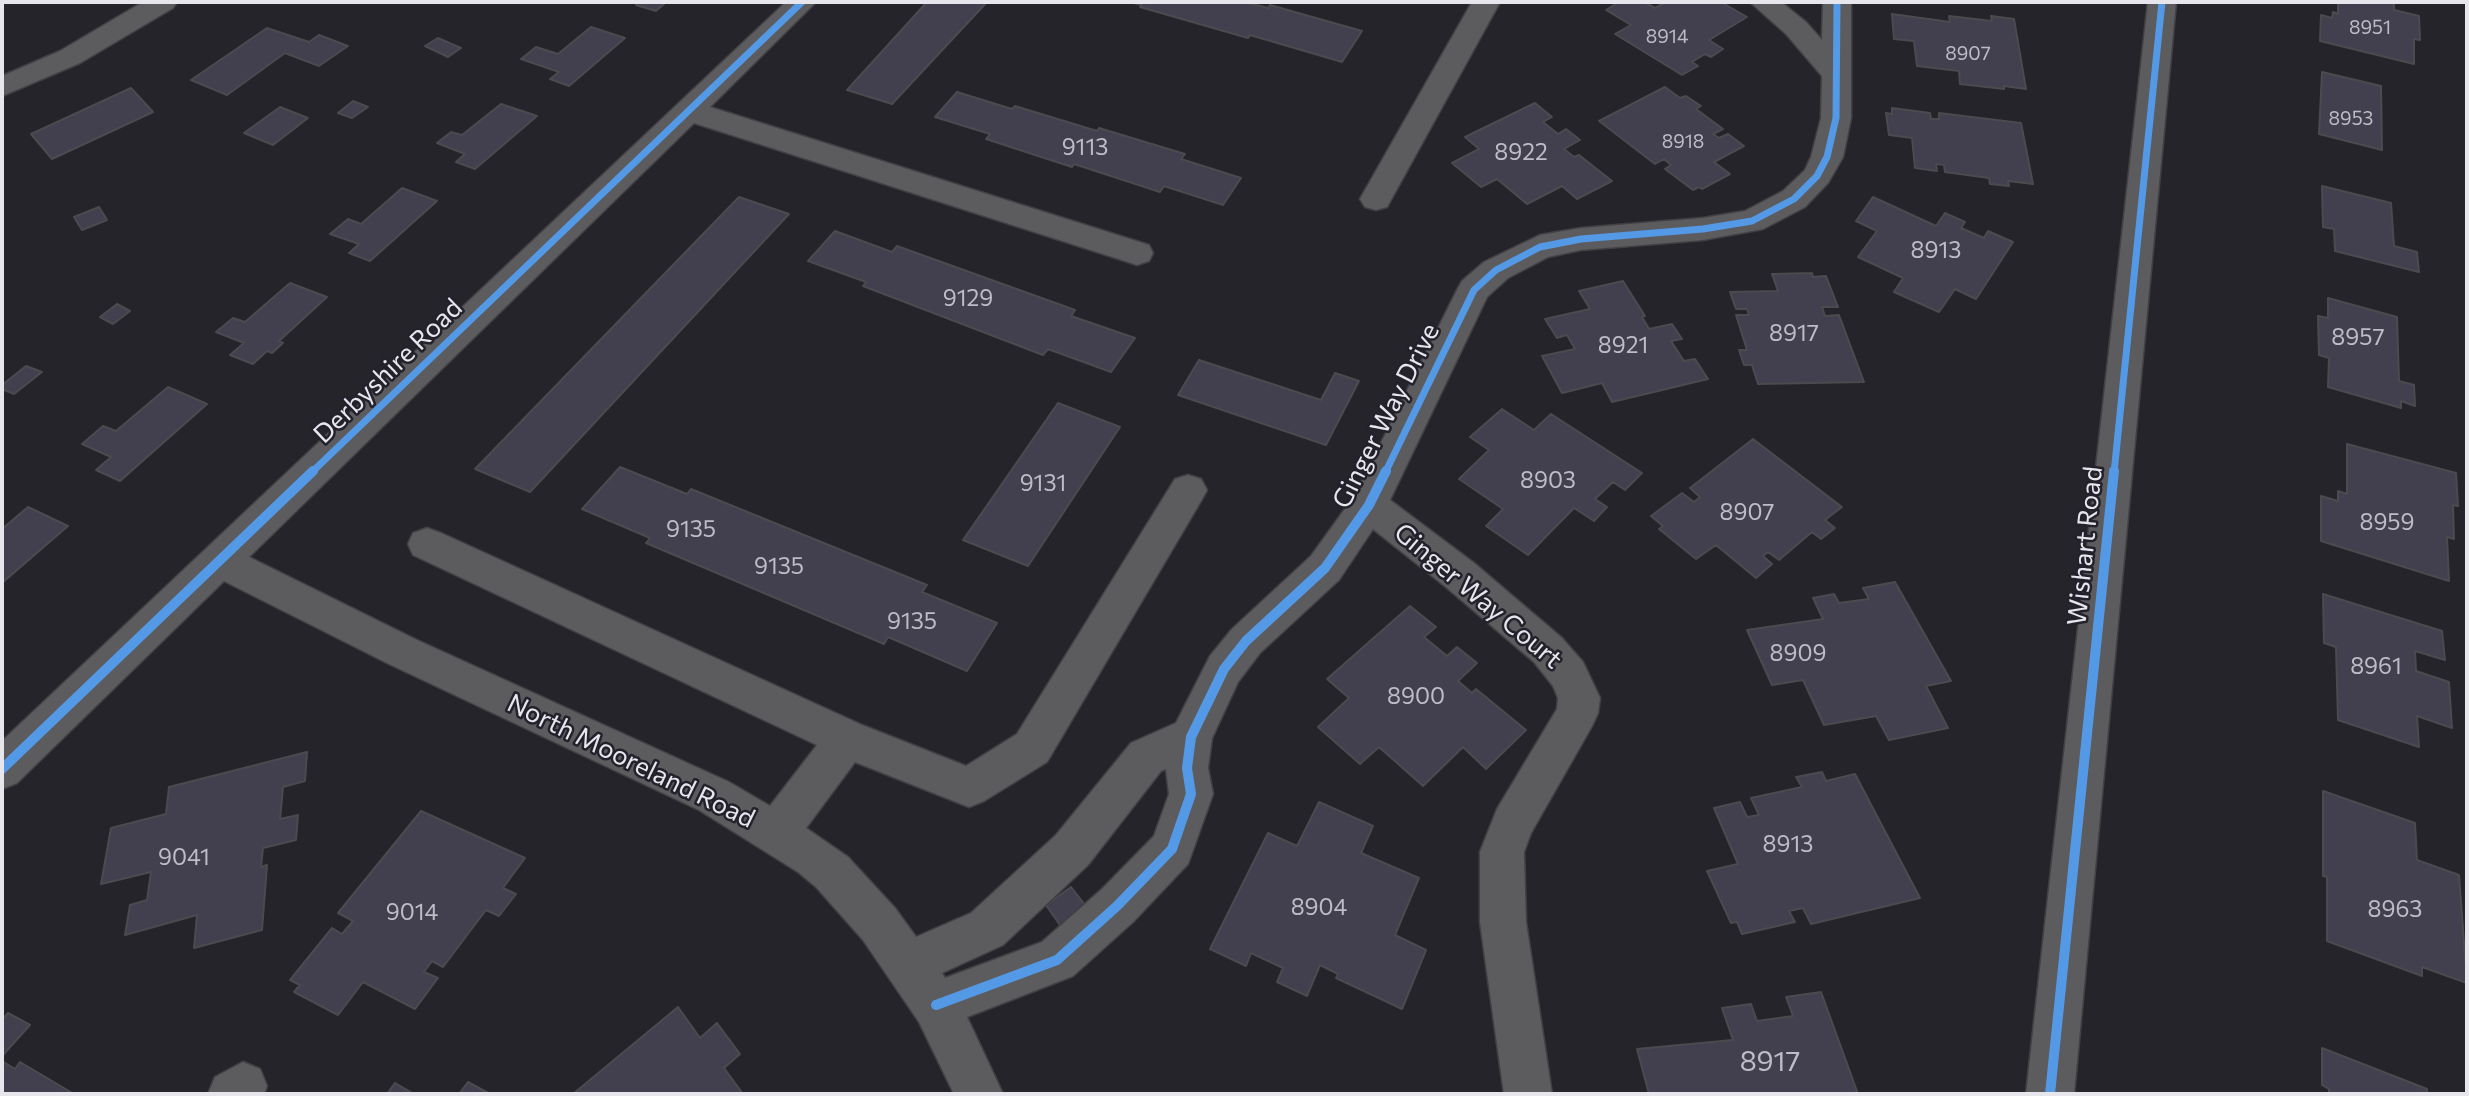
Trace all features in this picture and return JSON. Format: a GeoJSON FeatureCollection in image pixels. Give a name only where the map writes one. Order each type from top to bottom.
{"type":"FeatureCollection","features":[{"type":"Feature","properties":{"kind":"street"},"geometry":{"type":"LineString","coordinates":[[2,87],[70,57],[163,2]]}},
{"type":"Feature","properties":{"kind":"street","name":"Derbyshire Road"},"geometry":{"type":"LineString","coordinates":[[2,769],[802,2]]}},
{"type":"Feature","properties":{"kind":"street"},"geometry":{"type":"LineString","coordinates":[[1376,199],[1486,2]]}},
{"type":"Feature","properties":{"kind":"street"},"geometry":{"type":"LineString","coordinates":[[1764,2],[1796,28],[1836,74]]}},
{"type":"Feature","properties":{"kind":"street","name":"Ginger Way Drive"},"geometry":{"type":"LineString","coordinates":[[936,1005],[1056,960],[1117,906],[1172,849],[1191,794],[1187,768],[1191,737],[1224,669],[1246,640],[1325,568],[1369,505],[1474,290],[1496,270],[1541,247],[1581,239],[1703,229],[1752,221],[1794,199],[1817,176],[1827,157],[1836,118],[1837,2]]}},
{"type":"Feature","properties":{"kind":"street","name":"Wishart Road"},"geometry":{"type":"LineString","coordinates":[[2050,1094],[2162,2]]}},
{"type":"Feature","properties":{"kind":"street"},"geometry":{"type":"LineString","coordinates":[[689,111],[1137,253]]}},
{"type":"Feature","properties":{"kind":"street"},"geometry":{"type":"LineString","coordinates":[[427,544],[847,739],[969,787],[1032,748],[1188,490]]}},
{"type":"Feature","properties":{"kind":"street","name":"Ginger Way Court"},"geometry":{"type":"LineString","coordinates":[[1369,505],[1461,575],[1548,650],[1569,675],[1579,698],[1577,713],[1512,824],[1502,852],[1503,922],[1528,1094]]}},
{"type":"Feature","properties":{"kind":"street","name":"North Mooreland Road"},"geometry":{"type":"LineString","coordinates":[[221,561],[403,652],[714,796],[814,857],[832,872],[880,924],[936,1005],[979,1094]]}},
{"type":"Feature","properties":{"kind":"street"},"geometry":{"type":"LineString","coordinates":[[908,965],[987,929],[1072,850],[1146,757],[1191,737]]}},
{"type":"Feature","properties":{"kind":"street"},"geometry":{"type":"LineString","coordinates":[[775,834],[847,739]]}},
{"type":"Feature","properties":{"kind":"building"},"geometry":{"type":"Polygon","coordinates":[[[640,2],[666,2],[656,11],[636,5],[640,2]]]}},
{"type":"Feature","properties":{"kind":"building"},"geometry":{"type":"Polygon","coordinates":[[[927,2],[987,2],[892,104],[847,90],[927,2]]]}},
{"type":"Feature","properties":{"kind":"building"},"geometry":{"type":"Polygon","coordinates":[[[1129,2],[1245,2],[1268,8],[1270,5],[1362,31],[1342,62],[1250,35],[1248,38],[1129,2]]]}},
{"type":"Feature","properties":{"kind":"building"},"geometry":{"type":"Polygon","coordinates":[[[1619,2],[1644,2],[1655,8],[1666,2],[1721,2],[1747,17],[1709,40],[1723,49],[1711,57],[1705,54],[1692,62],[1698,66],[1682,75],[1615,34],[1631,25],[1606,10],[1619,2]]]}},
{"type":"Feature","properties":{"kind":"building"},"geometry":{"type":"Polygon","coordinates":[[[2338,2],[2394,2],[2394,10],[2419,16],[2420,40],[2414,39],[2414,64],[2320,41],[2321,15],[2332,18],[2333,12],[2338,14],[2338,2]]]}},
{"type":"Feature","properties":{"kind":"building"},"geometry":{"type":"Polygon","coordinates":[[[1892,14],[1950,22],[1949,16],[1992,21],[1991,16],[2014,19],[2026,89],[1960,84],[1959,71],[1917,66],[1914,41],[1894,39],[1892,14]]]}},
{"type":"Feature","properties":{"kind":"building"},"geometry":{"type":"Polygon","coordinates":[[[591,27],[625,38],[569,86],[550,79],[559,72],[521,59],[536,47],[558,54],[591,27]]]}},
{"type":"Feature","properties":{"kind":"building"},"geometry":{"type":"Polygon","coordinates":[[[267,28],[309,42],[319,35],[348,46],[319,66],[285,53],[227,95],[191,80],[267,28]]]}},
{"type":"Feature","properties":{"kind":"building"},"geometry":{"type":"Polygon","coordinates":[[[438,38],[461,48],[448,57],[425,46],[438,38]]]}},
{"type":"Feature","properties":{"kind":"building"},"geometry":{"type":"Polygon","coordinates":[[[2322,72],[2381,86],[2382,150],[2319,134],[2322,72]]]}},
{"type":"Feature","properties":{"kind":"building"},"geometry":{"type":"Polygon","coordinates":[[[1665,87],[1680,98],[1686,96],[1701,106],[1696,109],[1723,129],[1713,134],[1719,138],[1728,134],[1744,146],[1714,162],[1730,174],[1702,189],[1699,187],[1693,190],[1665,169],[1671,165],[1664,159],[1655,164],[1599,121],[1665,87]]]}},
{"type":"Feature","properties":{"kind":"building"},"geometry":{"type":"Polygon","coordinates":[[[131,88],[153,112],[52,159],[31,134],[131,88]]]}},
{"type":"Feature","properties":{"kind":"building"},"geometry":{"type":"Polygon","coordinates":[[[957,92],[1097,131],[1099,128],[1185,154],[1181,159],[1241,178],[1223,205],[1164,186],[1160,192],[1074,164],[1072,167],[986,139],[990,134],[935,117],[957,92]]]}},
{"type":"Feature","properties":{"kind":"building"},"geometry":{"type":"Polygon","coordinates":[[[353,101],[368,107],[352,118],[338,113],[353,101]]]}},
{"type":"Feature","properties":{"kind":"building"},"geometry":{"type":"Polygon","coordinates":[[[1535,103],[1552,117],[1543,122],[1558,134],[1566,129],[1580,140],[1564,149],[1574,157],[1579,155],[1612,181],[1577,199],[1562,186],[1527,204],[1497,179],[1481,187],[1452,163],[1479,149],[1465,137],[1535,103]]]}},
{"type":"Feature","properties":{"kind":"building"},"geometry":{"type":"Polygon","coordinates":[[[501,104],[537,116],[475,169],[456,162],[465,154],[437,143],[451,132],[462,135],[501,104]]]}},
{"type":"Feature","properties":{"kind":"building"},"geometry":{"type":"Polygon","coordinates":[[[280,107],[308,118],[273,145],[244,133],[280,107]]]}},
{"type":"Feature","properties":{"kind":"building"},"geometry":{"type":"Polygon","coordinates":[[[1892,108],[1930,113],[1931,119],[1939,119],[1939,113],[2021,123],[2033,184],[2008,181],[2009,186],[1990,184],[1989,178],[1945,172],[1944,165],[1936,164],[1937,171],[1915,168],[1912,138],[1889,135],[1886,113],[1892,114],[1892,108]]]}},
{"type":"Feature","properties":{"kind":"building"},"geometry":{"type":"Polygon","coordinates":[[[2322,186],[2391,203],[2394,246],[2417,252],[2419,272],[2335,251],[2334,229],[2323,227],[2322,186]]]}},
{"type":"Feature","properties":{"kind":"building"},"geometry":{"type":"Polygon","coordinates":[[[402,188],[437,201],[370,261],[349,253],[359,244],[330,234],[348,219],[361,224],[402,188]]]}},
{"type":"Feature","properties":{"kind":"building"},"geometry":{"type":"Polygon","coordinates":[[[739,197],[789,214],[530,492],[475,469],[739,197]]]}},
{"type":"Feature","properties":{"kind":"building"},"geometry":{"type":"Polygon","coordinates":[[[1873,197],[1936,226],[1945,213],[1965,222],[1961,228],[1984,238],[1988,231],[2013,242],[1976,299],[1955,289],[1939,312],[1894,292],[1903,278],[1858,257],[1877,231],[1856,221],[1873,197]]]}},
{"type":"Feature","properties":{"kind":"building"},"geometry":{"type":"Polygon","coordinates":[[[99,207],[107,220],[82,230],[74,217],[99,207]]]}},
{"type":"Feature","properties":{"kind":"building"},"geometry":{"type":"Polygon","coordinates":[[[835,231],[892,252],[897,246],[1075,310],[1071,316],[1135,338],[1111,372],[1048,349],[1043,355],[863,286],[866,282],[808,261],[835,231]]]}},
{"type":"Feature","properties":{"kind":"building"},"geometry":{"type":"Polygon","coordinates":[[[1812,273],[1813,277],[1826,276],[1838,307],[1822,307],[1825,316],[1839,315],[1864,382],[1758,384],[1752,365],[1744,365],[1739,350],[1747,350],[1736,315],[1749,315],[1747,309],[1736,309],[1730,292],[1778,291],[1772,274],[1812,273]]]}},
{"type":"Feature","properties":{"kind":"building"},"geometry":{"type":"Polygon","coordinates":[[[1623,281],[1645,316],[1642,317],[1649,329],[1672,324],[1682,339],[1671,341],[1684,361],[1695,359],[1708,379],[1612,402],[1602,383],[1562,393],[1542,356],[1575,349],[1567,335],[1557,338],[1545,319],[1590,309],[1579,291],[1623,281]]]}},
{"type":"Feature","properties":{"kind":"building"},"geometry":{"type":"Polygon","coordinates":[[[290,283],[327,297],[279,341],[283,343],[272,353],[267,351],[253,364],[230,355],[244,343],[216,332],[233,318],[245,322],[290,283]]]}},
{"type":"Feature","properties":{"kind":"building"},"geometry":{"type":"Polygon","coordinates":[[[2328,298],[2397,317],[2399,381],[2414,385],[2415,406],[2401,401],[2401,408],[2328,387],[2329,358],[2319,355],[2318,316],[2328,318],[2328,298]]]}},
{"type":"Feature","properties":{"kind":"building"},"geometry":{"type":"Polygon","coordinates":[[[117,304],[130,311],[113,324],[100,317],[117,304]]]}},
{"type":"Feature","properties":{"kind":"building"},"geometry":{"type":"Polygon","coordinates":[[[1199,360],[1321,400],[1335,373],[1359,381],[1326,445],[1178,395],[1199,360]]]}},
{"type":"Feature","properties":{"kind":"building"},"geometry":{"type":"Polygon","coordinates":[[[26,366],[42,372],[14,394],[2,389],[2,385],[26,366]]]}},
{"type":"Feature","properties":{"kind":"building"},"geometry":{"type":"Polygon","coordinates":[[[168,387],[207,404],[120,481],[96,470],[111,457],[82,444],[103,426],[116,431],[168,387]]]}},
{"type":"Feature","properties":{"kind":"building"},"geometry":{"type":"Polygon","coordinates":[[[1058,403],[1120,427],[1028,566],[963,540],[1058,403]]]}},
{"type":"Feature","properties":{"kind":"building"},"geometry":{"type":"Polygon","coordinates":[[[1502,409],[1534,430],[1551,414],[1642,473],[1625,490],[1613,482],[1595,499],[1607,507],[1594,521],[1574,508],[1528,555],[1486,526],[1503,509],[1459,479],[1489,450],[1470,437],[1502,409]]]}},
{"type":"Feature","properties":{"kind":"building"},"geometry":{"type":"Polygon","coordinates":[[[1753,439],[1842,507],[1825,520],[1835,528],[1821,539],[1812,532],[1779,560],[1768,552],[1763,556],[1772,564],[1756,578],[1716,545],[1696,559],[1659,529],[1663,526],[1651,516],[1682,493],[1694,502],[1700,497],[1690,488],[1753,439]]]}},
{"type":"Feature","properties":{"kind":"building"},"geometry":{"type":"Polygon","coordinates":[[[2347,444],[2456,473],[2458,506],[2453,505],[2454,539],[2447,537],[2449,581],[2321,541],[2321,496],[2338,501],[2338,491],[2347,494],[2347,444]]]}},
{"type":"Feature","properties":{"kind":"building"},"geometry":{"type":"Polygon","coordinates":[[[620,467],[687,494],[691,489],[927,585],[922,592],[997,623],[967,671],[888,637],[884,644],[646,543],[650,538],[582,509],[620,467]]]}},
{"type":"Feature","properties":{"kind":"building"},"geometry":{"type":"Polygon","coordinates":[[[28,507],[68,526],[2,583],[2,529],[28,507]]]}},
{"type":"Feature","properties":{"kind":"building"},"geometry":{"type":"Polygon","coordinates":[[[1895,582],[1951,681],[1926,686],[1948,728],[1889,740],[1876,716],[1824,725],[1803,680],[1772,685],[1747,630],[1823,619],[1813,598],[1834,594],[1839,603],[1869,599],[1863,588],[1895,582]]]}},
{"type":"Feature","properties":{"kind":"building"},"geometry":{"type":"Polygon","coordinates":[[[2323,594],[2442,631],[2445,660],[2415,651],[2416,671],[2449,682],[2452,728],[2417,716],[2419,747],[2338,720],[2336,647],[2324,643],[2323,594]]]}},
{"type":"Feature","properties":{"kind":"building"},"geometry":{"type":"Polygon","coordinates":[[[1410,606],[1436,627],[1424,637],[1447,656],[1457,647],[1477,663],[1458,681],[1472,693],[1476,689],[1526,730],[1486,769],[1463,747],[1423,786],[1379,747],[1360,764],[1318,727],[1349,698],[1327,679],[1410,606]]]}},
{"type":"Feature","properties":{"kind":"building"},"geometry":{"type":"Polygon","coordinates":[[[307,752],[305,781],[283,787],[280,819],[298,815],[296,840],[263,848],[261,867],[267,865],[262,930],[194,948],[197,915],[125,935],[130,905],[147,900],[151,872],[101,884],[111,828],[166,814],[169,787],[307,752]]]}},
{"type":"Feature","properties":{"kind":"building"},"geometry":{"type":"Polygon","coordinates":[[[1822,772],[1826,781],[1855,774],[1920,898],[1811,924],[1803,908],[1789,911],[1795,922],[1742,934],[1737,922],[1731,923],[1707,871],[1738,864],[1714,808],[1740,802],[1747,817],[1759,815],[1751,798],[1802,787],[1796,777],[1822,772]]]}},
{"type":"Feature","properties":{"kind":"building"},"geometry":{"type":"Polygon","coordinates":[[[2323,791],[2415,823],[2417,860],[2459,875],[2467,983],[2422,967],[2422,976],[2327,941],[2327,877],[2323,876],[2323,791]]]}},
{"type":"Feature","properties":{"kind":"building"},"geometry":{"type":"Polygon","coordinates":[[[1319,802],[1373,826],[1361,853],[1419,878],[1395,935],[1426,950],[1402,1009],[1336,978],[1338,974],[1320,965],[1307,996],[1277,982],[1283,968],[1251,953],[1246,966],[1210,949],[1268,833],[1297,846],[1319,802]]]}},
{"type":"Feature","properties":{"kind":"building"},"geometry":{"type":"Polygon","coordinates":[[[421,811],[525,858],[503,888],[516,894],[499,916],[486,910],[443,967],[432,961],[424,972],[438,978],[415,1009],[363,982],[338,1015],[294,992],[300,985],[290,980],[332,928],[342,934],[353,921],[338,913],[421,811]]]}},
{"type":"Feature","properties":{"kind":"building"},"geometry":{"type":"Polygon","coordinates":[[[1071,887],[1089,910],[1062,928],[1046,905],[1071,887]]]}},
{"type":"Feature","properties":{"kind":"building"},"geometry":{"type":"Polygon","coordinates":[[[1821,992],[1858,1094],[1649,1094],[1637,1049],[1733,1040],[1722,1008],[1751,1004],[1757,1021],[1793,1016],[1786,997],[1821,992]]]}},
{"type":"Feature","properties":{"kind":"building"},"geometry":{"type":"Polygon","coordinates":[[[678,1007],[700,1038],[717,1023],[740,1054],[724,1068],[743,1094],[573,1094],[678,1007]]]}},
{"type":"Feature","properties":{"kind":"building"},"geometry":{"type":"Polygon","coordinates":[[[8,1013],[30,1025],[2,1056],[2,1020],[8,1013]]]}},
{"type":"Feature","properties":{"kind":"building"},"geometry":{"type":"Polygon","coordinates":[[[2322,1048],[2427,1089],[2427,1094],[2329,1094],[2329,1089],[2322,1085],[2322,1048]]]}},
{"type":"Feature","properties":{"kind":"building"},"geometry":{"type":"Polygon","coordinates":[[[2,1061],[15,1069],[20,1062],[74,1094],[2,1094],[2,1061]]]}},
{"type":"Feature","properties":{"kind":"building"},"geometry":{"type":"Polygon","coordinates":[[[468,1082],[490,1094],[459,1094],[468,1082]]]}},
{"type":"Feature","properties":{"kind":"building"},"geometry":{"type":"Polygon","coordinates":[[[395,1083],[414,1094],[387,1094],[395,1083]]]}},
{"type":"Feature","properties":{"kind":"cycle path"},"geometry":{"type":"LineString","coordinates":[[2,769],[802,2]]}},
{"type":"Feature","properties":{"kind":"cycle path"},"geometry":{"type":"LineString","coordinates":[[936,1005],[1057,960],[1117,906],[1172,849],[1191,794],[1187,768],[1191,737],[1224,669],[1246,641],[1325,568],[1369,505],[1474,290],[1496,270],[1540,247],[1581,239],[1703,229],[1752,221],[1794,199],[1817,176],[1827,157],[1836,118],[1837,2]]}},
{"type":"Feature","properties":{"kind":"cycle path"},"geometry":{"type":"LineString","coordinates":[[2050,1094],[2162,2]]}}]}
